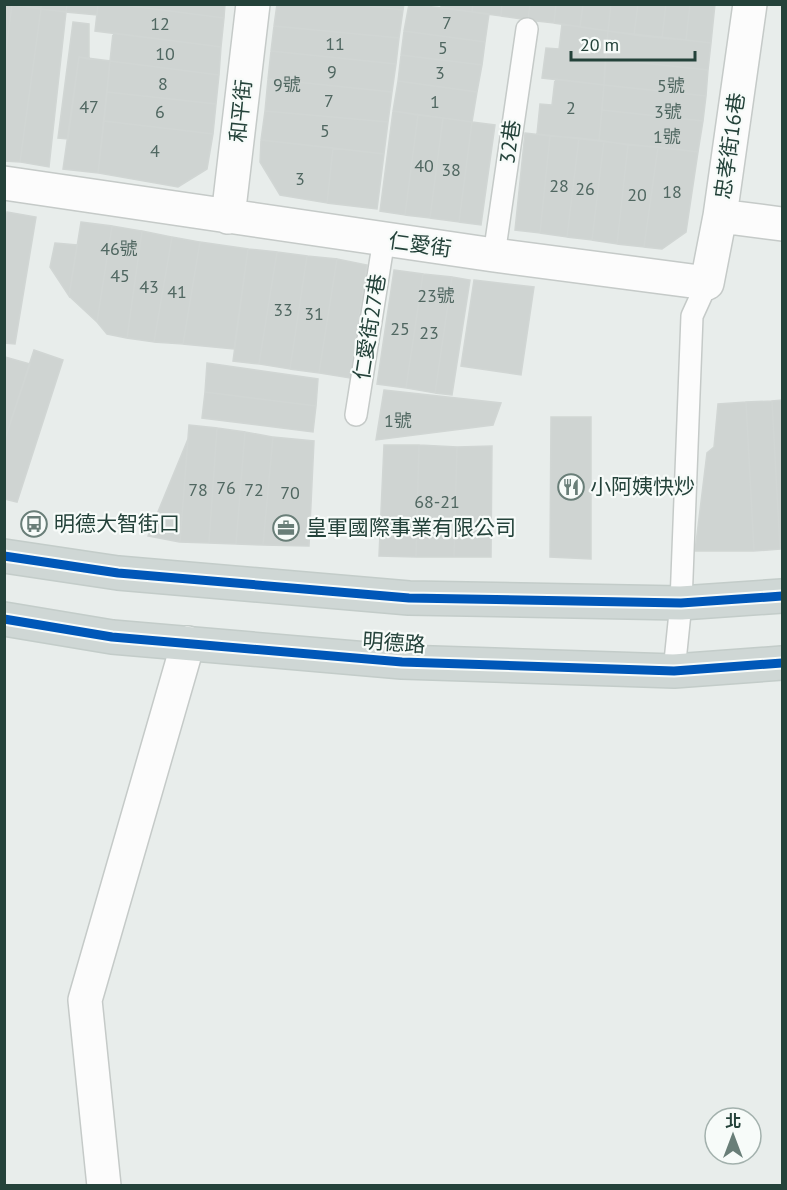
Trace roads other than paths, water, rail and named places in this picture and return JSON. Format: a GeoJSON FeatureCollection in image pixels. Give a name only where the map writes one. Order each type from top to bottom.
{"type":"FeatureCollection","features":[{"type":"Feature","properties":{"kind":"main road"},"geometry":{"type":"LineString","coordinates":[[4,556],[118,573],[409,598],[681,603],[783,596]]}},
{"type":"Feature","properties":{"kind":"main road","name":"明德路"},"geometry":{"type":"LineString","coordinates":[[4,619],[112,637],[402,662],[674,671],[783,663]]}},
{"type":"Feature","properties":{"kind":"street","name":"和平街"},"geometry":{"type":"LineString","coordinates":[[228,217],[253,4]]}},
{"type":"Feature","properties":{"kind":"street","name":"忠孝街16巷"},"geometry":{"type":"LineString","coordinates":[[720,216],[750,4]]}},
{"type":"Feature","properties":{"kind":"street","name":"仁愛街"},"geometry":{"type":"LineString","coordinates":[[4,183],[494,255],[706,283]]}},
{"type":"Feature","properties":{"kind":"street"},"geometry":{"type":"LineString","coordinates":[[706,283],[720,216],[783,224]]}},
{"type":"Feature","properties":{"kind":"street"},"geometry":{"type":"LineString","coordinates":[[104,1185],[85,1000],[188,643]]}},
{"type":"Feature","properties":{"kind":"lane","name":"32巷"},"geometry":{"type":"LineString","coordinates":[[494,255],[527,29]]}},
{"type":"Feature","properties":{"kind":"lane","name":"仁愛街27巷"},"geometry":{"type":"LineString","coordinates":[[356,415],[384,239]]}},
{"type":"Feature","properties":{"kind":"lane"},"geometry":{"type":"LineString","coordinates":[[674,671],[681,603],[692,316],[706,283]]}},
{"type":"Feature","properties":{"kind":"place","name":"小阿姨快炒"},"geometry":{"type":"Point","coordinates":[571,487]}},
{"type":"Feature","properties":{"kind":"place","name":"明德大智街口"},"geometry":{"type":"Point","coordinates":[34,524]}},
{"type":"Feature","properties":{"kind":"place","name":"皇軍國際事業有限公司"},"geometry":{"type":"Point","coordinates":[286,528]}}]}
